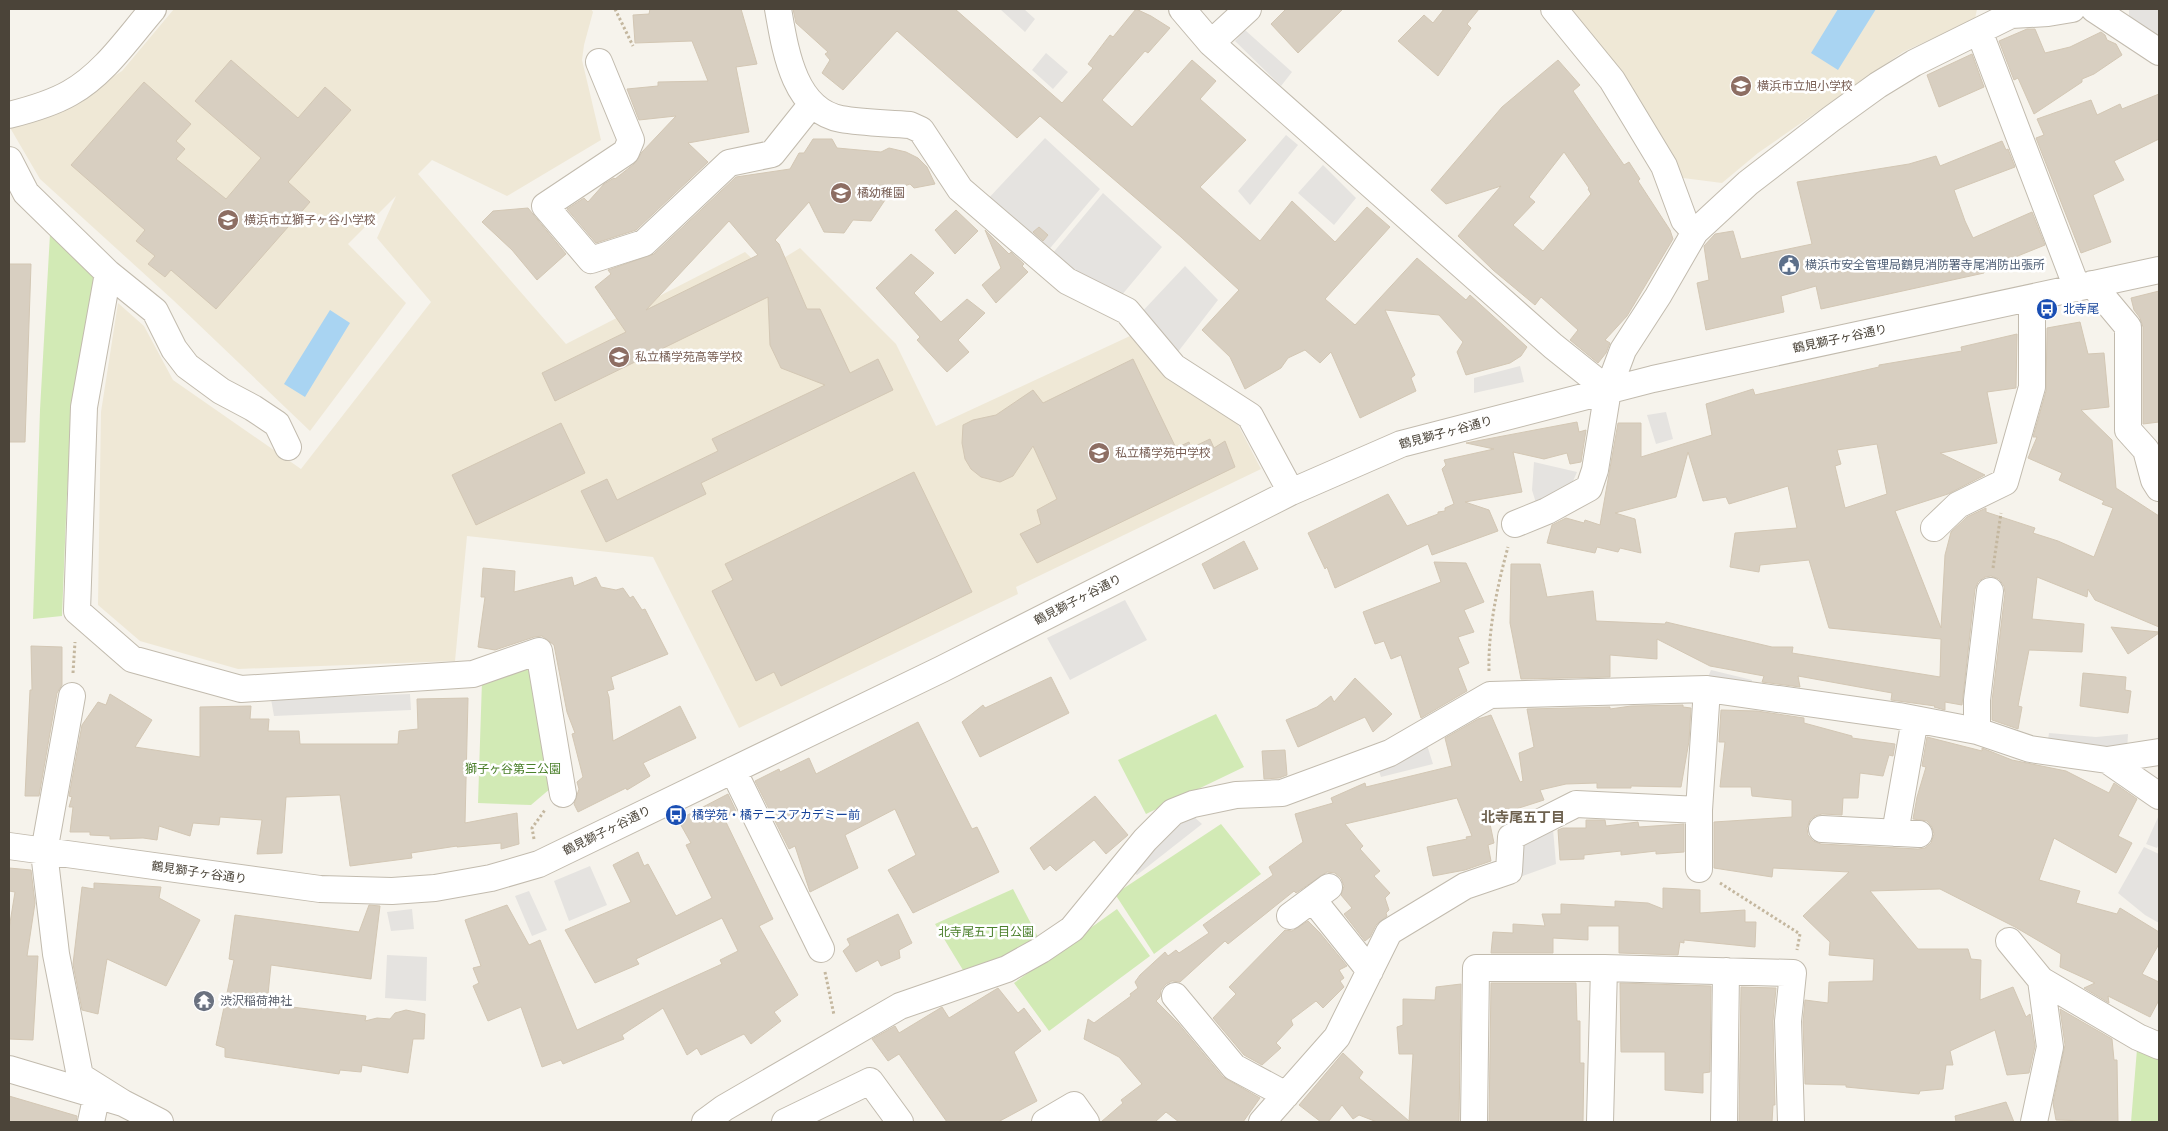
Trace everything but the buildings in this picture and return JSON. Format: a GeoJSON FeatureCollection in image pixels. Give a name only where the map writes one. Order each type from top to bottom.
{"type":"FeatureCollection","features":[{"type":"Feature","properties":{"kind":"street"},"geometry":{"type":"LineString","coordinates":[[9,115],[35,108],[70,93],[106,65],[153,9]]}},
{"type":"Feature","properties":{"kind":"street"},"geometry":{"type":"LineString","coordinates":[[778,9],[788,63],[811,105],[839,119],[910,125],[921,130],[960,189],[1067,281],[1127,311],[1174,367],[1250,416],[1291,492]]}},
{"type":"Feature","properties":{"kind":"street"},"geometry":{"type":"LineString","coordinates":[[1182,9],[1211,43],[1553,346],[1608,390]]}},
{"type":"Feature","properties":{"kind":"street"},"geometry":{"type":"LineString","coordinates":[[1211,43],[1248,9]]}},
{"type":"Feature","properties":{"kind":"street"},"geometry":{"type":"LineString","coordinates":[[1554,9],[1612,80],[1664,166],[1684,220],[1695,232]]}},
{"type":"Feature","properties":{"kind":"street"},"geometry":{"type":"LineString","coordinates":[[1515,524],[1547,511],[1589,488],[1595,470],[1608,390],[1623,350],[1695,232],[1748,183],[1831,118],[1878,85],[1914,63],[1979,31],[2005,12],[2048,13],[2072,9]]}},
{"type":"Feature","properties":{"kind":"street"},"geometry":{"type":"LineString","coordinates":[[2094,9],[2159,52]]}},
{"type":"Feature","properties":{"kind":"street"},"geometry":{"type":"LineString","coordinates":[[1979,31],[2084,286],[2128,327],[2128,430],[2146,450],[2154,480],[2159,488]]}},
{"type":"Feature","properties":{"kind":"street"},"geometry":{"type":"LineString","coordinates":[[599,62],[632,140],[626,152],[545,206],[591,260],[644,243],[729,162],[772,154],[811,105]]}},
{"type":"Feature","properties":{"kind":"street"},"geometry":{"type":"LineString","coordinates":[[9,160],[26,193],[108,272],[154,311],[174,349],[187,366],[221,391],[253,408],[276,424],[288,447]]}},
{"type":"Feature","properties":{"kind":"street","name":"鶴見獅子ヶ谷通り"},"geometry":{"type":"LineString","coordinates":[[9,846],[320,889],[392,890],[435,888],[491,878],[539,864],[942,669],[1291,492],[1400,444],[1653,379],[2159,270]]}},
{"type":"Feature","properties":{"kind":"street"},"geometry":{"type":"LineString","coordinates":[[108,272],[84,407],[77,612],[132,659],[241,689],[473,674],[538,651],[563,794]]}},
{"type":"Feature","properties":{"kind":"street"},"geometry":{"type":"LineString","coordinates":[[1934,528],[1958,505],[2005,482],[2032,387],[2032,298]]}},
{"type":"Feature","properties":{"kind":"street"},"geometry":{"type":"LineString","coordinates":[[1977,731],[1977,700],[1990,591]]}},
{"type":"Feature","properties":{"kind":"street"},"geometry":{"type":"LineString","coordinates":[[1699,869],[1699,810],[1707,689]]}},
{"type":"Feature","properties":{"kind":"street"},"geometry":{"type":"LineString","coordinates":[[705,1122],[724,1108],[900,1006],[1007,969],[1041,950],[1072,929],[1145,840],[1172,812],[1193,804],[1236,795],[1282,793],[1390,753],[1490,695],[1707,689],[1915,719],[1977,731],[2030,749],[2107,760],[2159,752]]}},
{"type":"Feature","properties":{"kind":"street"},"geometry":{"type":"LineString","coordinates":[[72,696],[44,852],[56,954],[80,1076],[129,1113]]}},
{"type":"Feature","properties":{"kind":"street"},"geometry":{"type":"LineString","coordinates":[[1822,829],[1907,834],[1915,719]]}},
{"type":"Feature","properties":{"kind":"street"},"geometry":{"type":"LineString","coordinates":[[2107,760],[2159,796]]}},
{"type":"Feature","properties":{"kind":"street"},"geometry":{"type":"LineString","coordinates":[[733,770],[821,949]]}},
{"type":"Feature","properties":{"kind":"street"},"geometry":{"type":"LineString","coordinates":[[1262,1122],[1337,1037],[1389,932],[1465,886],[1509,872],[1511,837],[1576,804],[1699,810]]}},
{"type":"Feature","properties":{"kind":"street"},"geometry":{"type":"LineString","coordinates":[[1290,916],[1322,894],[1370,971]]}},
{"type":"Feature","properties":{"kind":"street"},"geometry":{"type":"LineString","coordinates":[[2009,940],[2041,980],[2138,1037],[2159,1046]]}},
{"type":"Feature","properties":{"kind":"street"},"geometry":{"type":"LineString","coordinates":[[1474,1122],[1476,968],[1604,968],[1794,973],[1788,1021],[1791,1122]]}},
{"type":"Feature","properties":{"kind":"street"},"geometry":{"type":"LineString","coordinates":[[1600,1122],[1604,968]]}},
{"type":"Feature","properties":{"kind":"street"},"geometry":{"type":"LineString","coordinates":[[1724,1122],[1726,971]]}},
{"type":"Feature","properties":{"kind":"street"},"geometry":{"type":"LineString","coordinates":[[2034,1122],[2050,1048],[2041,980]]}},
{"type":"Feature","properties":{"kind":"street"},"geometry":{"type":"LineString","coordinates":[[1175,996],[1234,1067],[1286,1095]]}},
{"type":"Feature","properties":{"kind":"street"},"geometry":{"type":"LineString","coordinates":[[9,1069],[129,1113],[160,1122]]}},
{"type":"Feature","properties":{"kind":"street"},"geometry":{"type":"LineString","coordinates":[[785,1122],[870,1081],[900,1122]]}},
{"type":"Feature","properties":{"kind":"street"},"geometry":{"type":"LineString","coordinates":[[9,1082],[93,1115],[129,1113]]}},
{"type":"Feature","properties":{"kind":"street"},"geometry":{"type":"LineString","coordinates":[[1045,1122],[1074,1105],[1086,1122]]}},
{"type":"Feature","properties":{"kind":"path"},"geometry":{"type":"LineString","coordinates":[[615,9],[633,46]]}},
{"type":"Feature","properties":{"kind":"path"},"geometry":{"type":"LineString","coordinates":[[1990,591],[2005,482]]}},
{"type":"Feature","properties":{"kind":"path"},"geometry":{"type":"LineString","coordinates":[[1490,695],[1489,654],[1495,604],[1505,556],[1515,524]]}},
{"type":"Feature","properties":{"kind":"path"},"geometry":{"type":"LineString","coordinates":[[72,696],[77,612]]}},
{"type":"Feature","properties":{"kind":"path"},"geometry":{"type":"LineString","coordinates":[[539,864],[532,828],[543,812],[563,794]]}},
{"type":"Feature","properties":{"kind":"path"},"geometry":{"type":"LineString","coordinates":[[1699,869],[1800,934],[1794,973]]}},
{"type":"Feature","properties":{"kind":"path"},"geometry":{"type":"LineString","coordinates":[[821,949],[834,1016],[847,1036]]}},
{"type":"Feature","properties":{"kind":"shaded area"},"geometry":{"type":"Polygon","coordinates":[[[174,9],[591,9],[593,12],[582,60],[601,140],[507,196],[432,160],[418,174],[566,344],[745,252],[764,270],[800,248],[896,344],[936,426],[1130,336],[1164,374],[1235,419],[1261,469],[1016,587],[1018,594],[739,728],[653,557],[467,536],[455,661],[238,669],[140,641],[98,605],[101,412],[118,303],[144,326],[173,380],[301,469],[431,302],[377,238],[396,196],[348,244],[406,303],[310,431],[173,300],[40,179],[9,126],[73,102],[122,71],[174,9]]]}},
{"type":"Feature","properties":{"kind":"shaded area"},"geometry":{"type":"Polygon","coordinates":[[[1000,9],[1024,9],[1035,19],[1025,32],[1000,9]]]}},
{"type":"Feature","properties":{"kind":"shaded area","name":"横浜市立旭小学校"},"geometry":{"type":"Polygon","coordinates":[[[1564,9],[1977,9],[1975,19],[1903,52],[1758,153],[1722,183],[1683,178],[1670,156],[1564,9]]]}},
{"type":"Feature","properties":{"kind":"shaded area"},"geometry":{"type":"Polygon","coordinates":[[[2129,9],[2159,9],[2159,41],[2129,18],[2129,9]]]}},
{"type":"Feature","properties":{"kind":"shaded area"},"geometry":{"type":"Polygon","coordinates":[[[1245,30],[1292,72],[1281,86],[1235,41],[1245,30]]]}},
{"type":"Feature","properties":{"kind":"shaded area"},"geometry":{"type":"Polygon","coordinates":[[[1046,53],[1068,72],[1053,89],[1032,70],[1046,53]]]}},
{"type":"Feature","properties":{"kind":"shaded area"},"geometry":{"type":"Polygon","coordinates":[[[1286,135],[1298,145],[1250,205],[1238,191],[1286,135]]]}},
{"type":"Feature","properties":{"kind":"shaded area"},"geometry":{"type":"Polygon","coordinates":[[[1045,138],[1100,189],[1046,253],[986,201],[1045,138]]]}},
{"type":"Feature","properties":{"kind":"shaded area"},"geometry":{"type":"Polygon","coordinates":[[[1323,165],[1356,198],[1334,225],[1298,193],[1323,165]]]}},
{"type":"Feature","properties":{"kind":"shaded area"},"geometry":{"type":"Polygon","coordinates":[[[1103,193],[1162,247],[1121,296],[1071,276],[1052,254],[1103,193]]]}},
{"type":"Feature","properties":{"kind":"shaded area"},"geometry":{"type":"Polygon","coordinates":[[[1185,266],[1218,300],[1174,357],[1139,315],[1185,266]]]}},
{"type":"Feature","properties":{"kind":"shaded area"},"geometry":{"type":"Polygon","coordinates":[[[1520,366],[1524,382],[1474,393],[1474,378],[1520,366]]]}},
{"type":"Feature","properties":{"kind":"shaded area"},"geometry":{"type":"Polygon","coordinates":[[[1666,412],[1673,439],[1656,444],[1647,415],[1666,412]]]}},
{"type":"Feature","properties":{"kind":"shaded area"},"geometry":{"type":"Polygon","coordinates":[[[1534,462],[1577,472],[1570,488],[1537,506],[1532,490],[1534,462]]]}},
{"type":"Feature","properties":{"kind":"shaded area"},"geometry":{"type":"Polygon","coordinates":[[[1125,600],[1147,640],[1070,680],[1047,638],[1125,600]]]}},
{"type":"Feature","properties":{"kind":"shaded area"},"geometry":{"type":"Polygon","coordinates":[[[1711,670],[1752,680],[1750,689],[1706,682],[1711,670]]]}},
{"type":"Feature","properties":{"kind":"shaded area"},"geometry":{"type":"Polygon","coordinates":[[[410,694],[411,710],[274,716],[271,699],[410,694]]]}},
{"type":"Feature","properties":{"kind":"shaded area"},"geometry":{"type":"Polygon","coordinates":[[[2049,733],[2096,737],[2128,734],[2127,750],[2047,747],[2049,733]]]}},
{"type":"Feature","properties":{"kind":"shaded area"},"geometry":{"type":"Polygon","coordinates":[[[1427,745],[1433,764],[1381,777],[1377,766],[1427,745]]]}},
{"type":"Feature","properties":{"kind":"shaded area"},"geometry":{"type":"Polygon","coordinates":[[[1192,815],[1202,824],[1137,875],[1126,868],[1192,815]]]}},
{"type":"Feature","properties":{"kind":"shaded area"},"geometry":{"type":"Polygon","coordinates":[[[2159,815],[2159,844],[2157,848],[2146,844],[2159,815]]]}},
{"type":"Feature","properties":{"kind":"shaded area"},"geometry":{"type":"Polygon","coordinates":[[[1553,829],[1556,864],[1520,877],[1518,849],[1526,840],[1553,829]]]}},
{"type":"Feature","properties":{"kind":"shaded area"},"geometry":{"type":"Polygon","coordinates":[[[2144,847],[2159,854],[2159,923],[2145,915],[2118,893],[2144,847]]]}},
{"type":"Feature","properties":{"kind":"shaded area"},"geometry":{"type":"Polygon","coordinates":[[[590,866],[607,905],[569,921],[554,881],[590,866]]]}},
{"type":"Feature","properties":{"kind":"shaded area"},"geometry":{"type":"Polygon","coordinates":[[[529,891],[547,930],[532,936],[515,896],[529,891]]]}},
{"type":"Feature","properties":{"kind":"shaded area"},"geometry":{"type":"Polygon","coordinates":[[[412,909],[414,929],[391,931],[387,912],[412,909]]]}},
{"type":"Feature","properties":{"kind":"shaded area"},"geometry":{"type":"Polygon","coordinates":[[[387,955],[427,957],[426,1001],[385,998],[387,955]]]}},
{"type":"Feature","properties":{"kind":"green space"},"geometry":{"type":"Polygon","coordinates":[[[50,234],[95,277],[76,384],[67,493],[62,616],[33,619],[40,410],[50,234]]]}},
{"type":"Feature","properties":{"kind":"green space","name":"獅子ヶ谷第三公園"},"geometry":{"type":"Polygon","coordinates":[[[529,664],[551,788],[531,805],[478,803],[482,681],[529,664]]]}},
{"type":"Feature","properties":{"kind":"green space"},"geometry":{"type":"Polygon","coordinates":[[[1216,714],[1244,767],[1146,814],[1118,760],[1216,714]]]}},
{"type":"Feature","properties":{"kind":"green space"},"geometry":{"type":"Polygon","coordinates":[[[1221,824],[1261,874],[1154,954],[1115,894],[1221,824]]]}},
{"type":"Feature","properties":{"kind":"green space","name":"北寺尾五丁目公園"},"geometry":{"type":"Polygon","coordinates":[[[1013,889],[1039,939],[966,975],[935,924],[1013,889]]]}},
{"type":"Feature","properties":{"kind":"green space"},"geometry":{"type":"Polygon","coordinates":[[[1117,909],[1150,956],[1049,1031],[1014,983],[1117,909]]]}},
{"type":"Feature","properties":{"kind":"green space"},"geometry":{"type":"Polygon","coordinates":[[[2138,1037],[2159,1046],[2159,1122],[2131,1122],[2138,1037]]]}},
{"type":"Feature","properties":{"kind":"water"},"geometry":{"type":"Polygon","coordinates":[[[1838,9],[1876,9],[1838,70],[1811,53],[1838,9]]]}},
{"type":"Feature","properties":{"kind":"water"},"geometry":{"type":"Polygon","coordinates":[[[330,310],[350,323],[305,397],[284,384],[330,310]]]}},
{"type":"Feature","properties":{"kind":"place","name":"横浜市立旭小学校"},"geometry":{"type":"Point","coordinates":[1741,86]}},
{"type":"Feature","properties":{"kind":"place","name":"橘幼稚園"},"geometry":{"type":"Point","coordinates":[841,193]}},
{"type":"Feature","properties":{"kind":"place","name":"横浜市立獅子ヶ谷小学校"},"geometry":{"type":"Point","coordinates":[228,220]}},
{"type":"Feature","properties":{"kind":"place","name":"横浜市安全管理局鶴見消防署寺尾消防出張所"},"geometry":{"type":"Point","coordinates":[1789,265]}},
{"type":"Feature","properties":{"kind":"place","name":"北寺尾"},"geometry":{"type":"Point","coordinates":[2047,309]}},
{"type":"Feature","properties":{"kind":"place","name":"私立橘学苑高等学校"},"geometry":{"type":"Point","coordinates":[619,357]}},
{"type":"Feature","properties":{"kind":"place","name":"私立橘学苑中学校"},"geometry":{"type":"Point","coordinates":[1099,453]}},
{"type":"Feature","properties":{"kind":"place","name":"橘学苑・橘テニスアカデミー前"},"geometry":{"type":"Point","coordinates":[676,815]}},
{"type":"Feature","properties":{"kind":"place","name":"渋沢稲荷神社"},"geometry":{"type":"Point","coordinates":[204,1001]}},
{"type":"Feature","properties":{"kind":"district","name":"北寺尾五丁目"},"geometry":{"type":"Point","coordinates":[1523,817]}}]}
